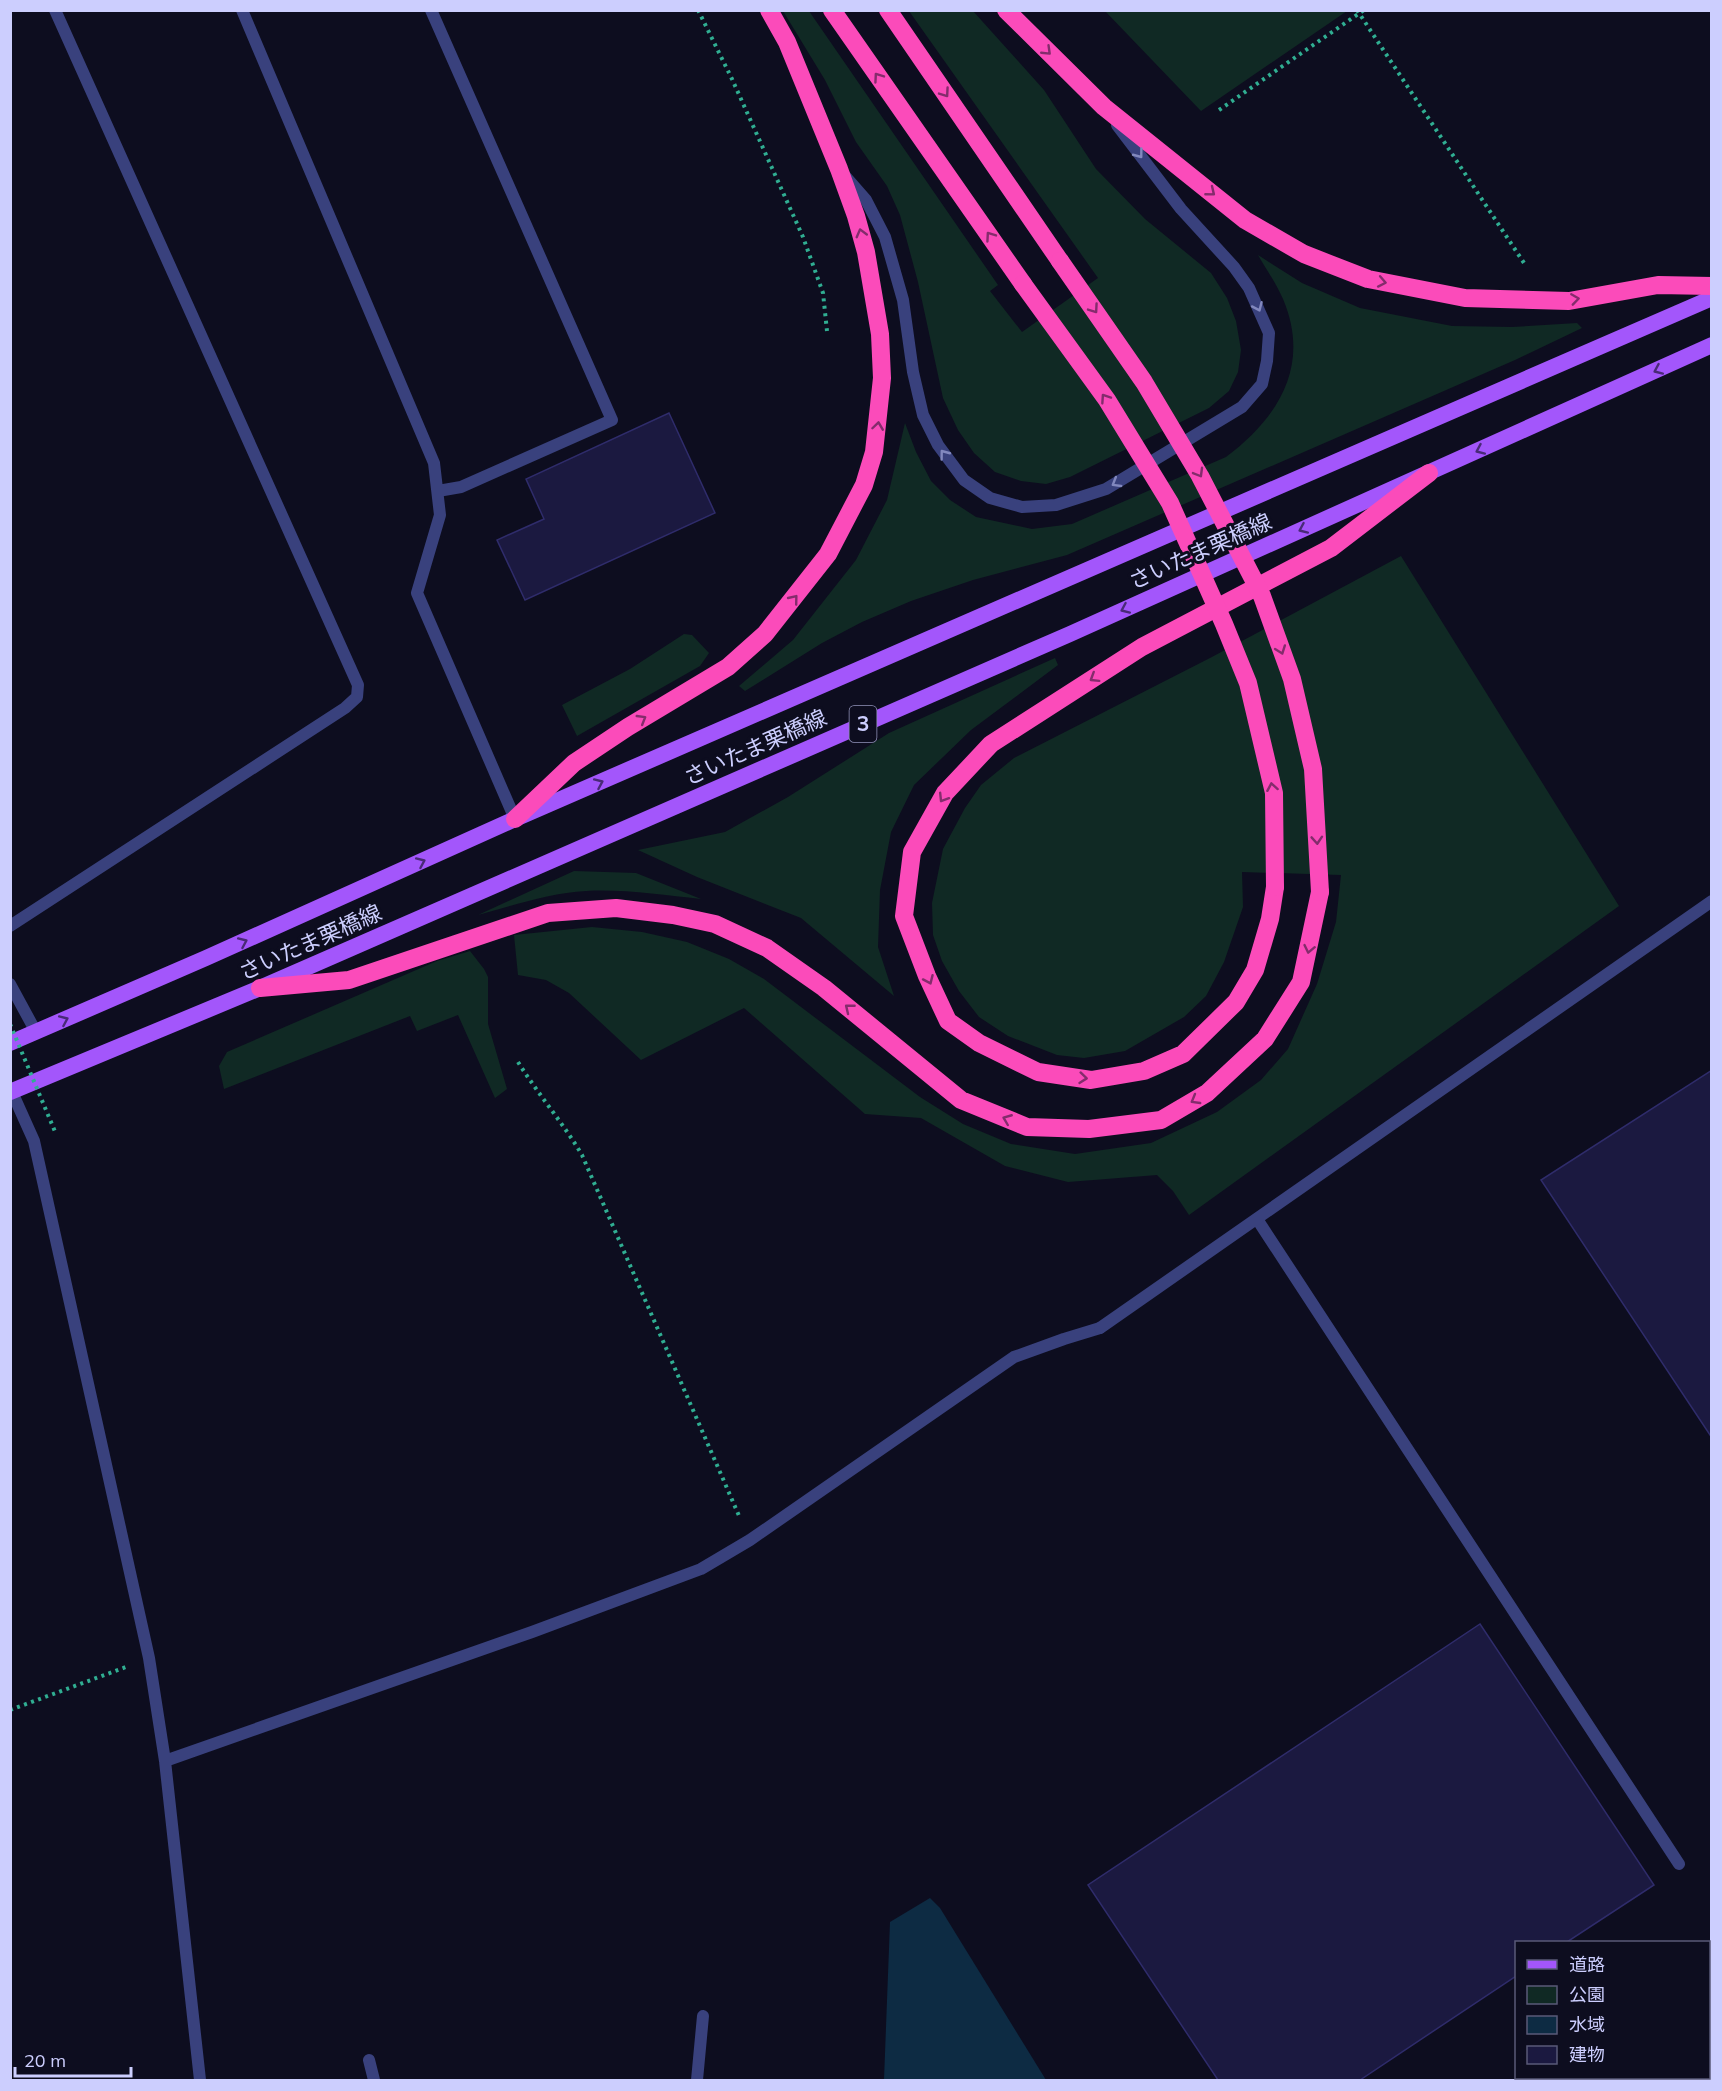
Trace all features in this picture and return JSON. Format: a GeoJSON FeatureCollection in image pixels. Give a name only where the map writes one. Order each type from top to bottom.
{"type":"FeatureCollection","features":[{"type":"Feature","properties":{"kind":"highway"},"geometry":{"type":"LineString","coordinates":[[515,819],[574,763],[728,667],[765,634],[828,554],[864,485],[874,452],[882,367],[880,334],[866,252],[856,216],[838,169],[786,42],[769,10]]}},
{"type":"Feature","properties":{"kind":"highway"},"geometry":{"type":"LineString","coordinates":[[832,10],[1023,284],[1107,400],[1170,503],[1224,624],[1248,683],[1274,793],[1275,887],[1270,919],[1256,970],[1236,1002],[1183,1054],[1143,1071],[1091,1080],[1038,1072],[979,1043],[948,1021],[927,976],[904,916],[912,852],[945,794],[991,744],[1142,647],[1331,548],[1429,473]]}},
{"type":"Feature","properties":{"kind":"highway"},"geometry":{"type":"LineString","coordinates":[[260,988],[349,980],[548,913],[616,908],[672,915],[715,924],[767,948],[824,988],[961,1100],[1028,1127],[1089,1130],[1161,1120],[1207,1093],[1265,1039],[1302,982],[1320,892],[1312,769],[1292,679],[1262,596],[1200,476],[1144,382],[888,10]]}},
{"type":"Feature","properties":{"kind":"highway"},"geometry":{"type":"LineString","coordinates":[[1006,10],[1104,107],[1245,220],[1304,254],[1368,279],[1465,298],[1569,301],[1658,285],[1712,286]]}},
{"type":"Feature","properties":{"kind":"main road","name":"さいたま栗橋線"},"geometry":{"type":"LineString","coordinates":[[10,1043],[515,819],[1712,298]]}},
{"type":"Feature","properties":{"kind":"main road","name":"さいたま栗橋線"},"geometry":{"type":"LineString","coordinates":[[11,1092],[260,988],[1070,634],[1712,345]]}},
{"type":"Feature","properties":{"kind":"street"},"geometry":{"type":"LineString","coordinates":[[10,926],[345,708],[357,698],[358,685],[55,10]]}},
{"type":"Feature","properties":{"kind":"street"},"geometry":{"type":"LineString","coordinates":[[242,10],[434,463],[440,515],[417,593],[515,819]]}},
{"type":"Feature","properties":{"kind":"street"},"geometry":{"type":"LineString","coordinates":[[431,10],[612,420],[461,486],[438,491]]}},
{"type":"Feature","properties":{"kind":"street"},"geometry":{"type":"LineString","coordinates":[[838,169],[866,200],[885,237],[903,300],[913,372],[923,416],[938,445],[964,480],[990,498],[1022,507],[1056,505],[1106,489],[1242,407],[1262,384],[1267,361],[1269,333],[1249,288],[1234,267],[1181,209],[1104,107]]}},
{"type":"Feature","properties":{"kind":"street"},"geometry":{"type":"LineString","coordinates":[[165,1761],[532,1632],[690,1573],[727,1555],[1014,1357],[1100,1328],[1712,902]]}},
{"type":"Feature","properties":{"kind":"street"},"geometry":{"type":"LineString","coordinates":[[10,984],[36,1032]]}},
{"type":"Feature","properties":{"kind":"street"},"geometry":{"type":"LineString","coordinates":[[11,1092],[34,1141],[149,1658],[165,1761],[200,2080]]}},
{"type":"Feature","properties":{"kind":"street"},"geometry":{"type":"LineString","coordinates":[[1257,1219],[1679,1864]]}},
{"type":"Feature","properties":{"kind":"street"},"geometry":{"type":"LineString","coordinates":[[697,2080],[702,2016]]}},
{"type":"Feature","properties":{"kind":"street"},"geometry":{"type":"LineString","coordinates":[[369,2060],[374,2080]]}},
{"type":"Feature","properties":{"kind":"path"},"geometry":{"type":"LineString","coordinates":[[698,10],[803,237],[823,293],[827,331]]}},
{"type":"Feature","properties":{"kind":"path"},"geometry":{"type":"LineString","coordinates":[[1219,110],[1358,12],[1365,10]]}},
{"type":"Feature","properties":{"kind":"path"},"geometry":{"type":"LineString","coordinates":[[1358,12],[1526,266]]}},
{"type":"Feature","properties":{"kind":"path"},"geometry":{"type":"LineString","coordinates":[[10,1024],[56,1134]]}},
{"type":"Feature","properties":{"kind":"path"},"geometry":{"type":"LineString","coordinates":[[518,1062],[533,1087],[568,1132],[582,1155],[750,1540]]}},
{"type":"Feature","properties":{"kind":"path"},"geometry":{"type":"LineString","coordinates":[[10,1710],[149,1658]]}},
{"type":"Feature","properties":{"kind":"green space"},"geometry":{"type":"Polygon","coordinates":[[[1347,10],[1201,111],[1105,11],[1347,10]]]}},
{"type":"Feature","properties":{"kind":"green space"},"geometry":{"type":"Polygon","coordinates":[[[783,11],[809,11],[998,285],[990,291],[1022,332],[1098,278],[909,11],[973,11],[1044,90],[1096,169],[1145,219],[1211,273],[1227,298],[1236,321],[1241,350],[1238,372],[1229,391],[1209,408],[1070,477],[1046,484],[1021,481],[995,472],[974,453],[958,430],[943,398],[918,282],[900,215],[887,186],[856,142],[825,80],[783,11]]]}},
{"type":"Feature","properties":{"kind":"green space"},"geometry":{"type":"Polygon","coordinates":[[[1258,255],[1302,283],[1360,308],[1452,326],[1512,327],[1577,323],[1582,328],[1515,360],[1067,555],[973,580],[911,601],[862,622],[822,643],[745,691],[739,686],[793,640],[856,560],[887,500],[905,423],[916,452],[931,481],[950,500],[976,517],[1032,529],[1072,524],[1226,457],[1261,425],[1275,407],[1285,388],[1291,367],[1293,346],[1291,323],[1283,299],[1258,255]]]}},
{"type":"Feature","properties":{"kind":"green space"},"geometry":{"type":"Polygon","coordinates":[[[1401,556],[1619,906],[1189,1215],[1173,1191],[1157,1175],[1068,1182],[1005,1166],[921,1118],[865,1114],[744,1008],[641,1060],[569,993],[546,980],[518,975],[514,935],[592,927],[642,932],[687,942],[729,959],[764,979],[920,1097],[963,1124],[1011,1144],[1075,1154],[1151,1143],[1217,1112],[1261,1080],[1288,1049],[1317,984],[1336,922],[1341,875],[1242,872],[1243,907],[1224,962],[1206,996],[1184,1017],[1125,1051],[1084,1058],[1057,1055],[1008,1036],[979,1017],[959,991],[942,961],[933,935],[932,903],[943,849],[965,808],[981,785],[1014,758],[1210,658],[1401,556]]]}},
{"type":"Feature","properties":{"kind":"green space"},"geometry":{"type":"Polygon","coordinates":[[[684,634],[692,635],[709,653],[700,666],[577,736],[562,705],[630,669],[684,634]]]}},
{"type":"Feature","properties":{"kind":"green space"},"geometry":{"type":"Polygon","coordinates":[[[1055,658],[1058,665],[971,730],[914,785],[891,832],[880,890],[878,947],[894,996],[801,918],[697,877],[638,850],[725,832],[788,797],[889,733],[1055,658]]]}},
{"type":"Feature","properties":{"kind":"green space"},"geometry":{"type":"Polygon","coordinates":[[[574,871],[636,873],[701,899],[629,892],[572,892],[478,915],[574,871]]]}},
{"type":"Feature","properties":{"kind":"green space"},"geometry":{"type":"Polygon","coordinates":[[[470,951],[488,977],[488,1024],[507,1089],[495,1098],[458,1015],[417,1031],[410,1016],[224,1089],[219,1066],[227,1052],[437,961],[470,951]]]}},
{"type":"Feature","properties":{"kind":"water"},"geometry":{"type":"Polygon","coordinates":[[[930,1898],[940,1908],[1046,2080],[884,2080],[890,1922],[930,1898]]]}},
{"type":"Feature","properties":{"kind":"building"},"geometry":{"type":"Polygon","coordinates":[[[669,413],[715,513],[525,600],[497,540],[544,519],[526,479],[669,413]]]}},
{"type":"Feature","properties":{"kind":"building"},"geometry":{"type":"Polygon","coordinates":[[[1712,1070],[1712,1438],[1541,1180],[1712,1070]]]}},
{"type":"Feature","properties":{"kind":"building"},"geometry":{"type":"Polygon","coordinates":[[[1480,1624],[1654,1885],[1569,1941],[1515,1941],[1515,1977],[1360,2080],[1218,2080],[1088,1885],[1480,1624]]]}}]}
